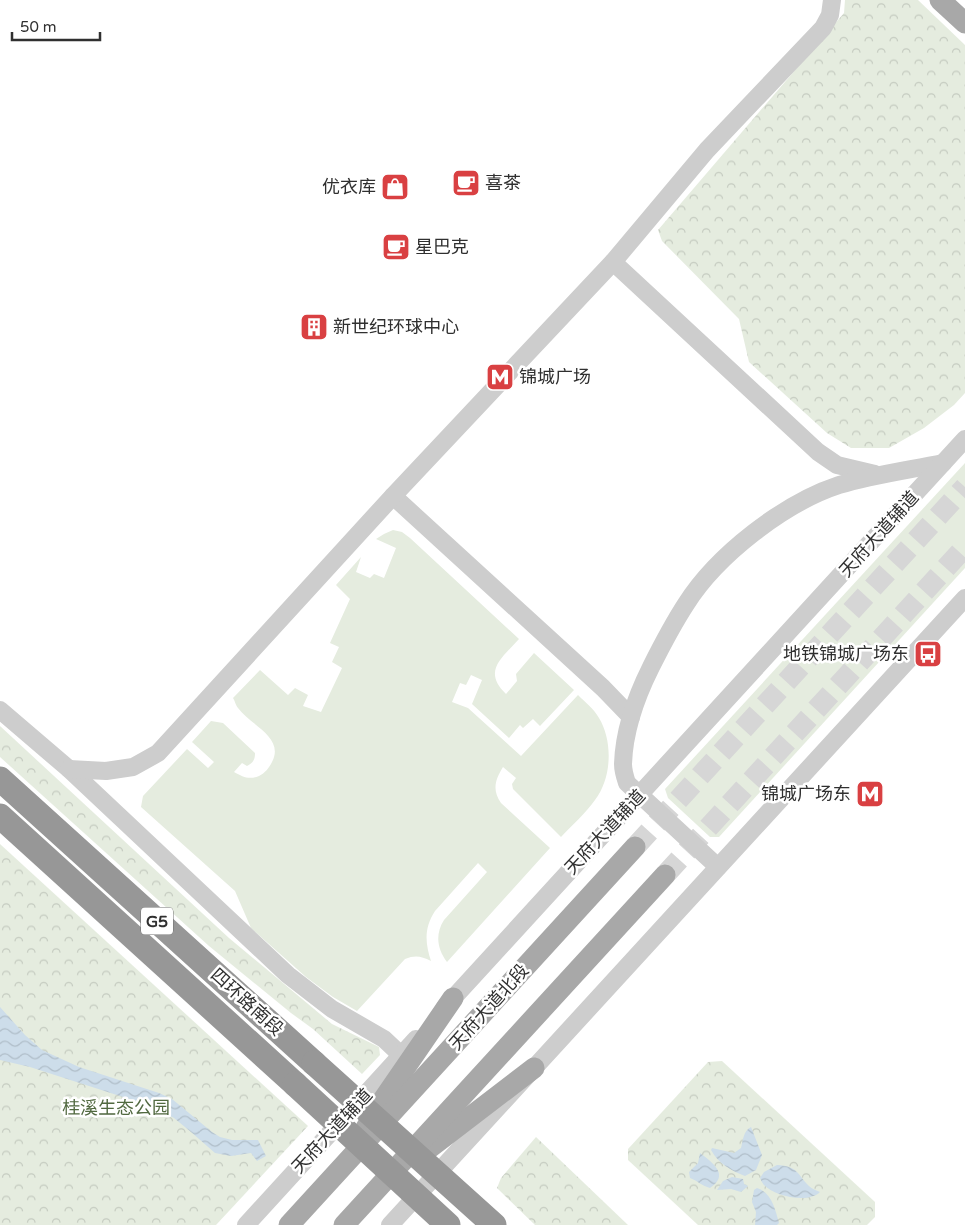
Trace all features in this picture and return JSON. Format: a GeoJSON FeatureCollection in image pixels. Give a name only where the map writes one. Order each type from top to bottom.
{"type":"FeatureCollection","features":[{"type":"Feature","properties":{"kind":"highway","name":"四环路南段"},"geometry":{"type":"LineString","coordinates":[[0,778],[494,1225]]}},
{"type":"Feature","properties":{"kind":"highway","name":"四环路南段"},"geometry":{"type":"LineString","coordinates":[[0,816],[448,1225]]}},
{"type":"Feature","properties":{"kind":"main road"},"geometry":{"type":"LineString","coordinates":[[940,0],[965,23]]}},
{"type":"Feature","properties":{"kind":"main road"},"geometry":{"type":"LineString","coordinates":[[962,0],[965,3]]}},
{"type":"Feature","properties":{"kind":"main road","name":"天府大道北段"},"geometry":{"type":"LineString","coordinates":[[343,1167],[635,847]]}},
{"type":"Feature","properties":{"kind":"main road"},"geometry":{"type":"LineString","coordinates":[[344,1225],[665,875]]}},
{"type":"Feature","properties":{"kind":"main road"},"geometry":{"type":"LineString","coordinates":[[289,1225],[343,1167],[383,1100],[453,998]]}},
{"type":"Feature","properties":{"kind":"main road"},"geometry":{"type":"LineString","coordinates":[[372,1194],[534,1068]]}},
{"type":"Feature","properties":{"kind":"street"},"geometry":{"type":"LineString","coordinates":[[69,768],[106,771],[134,767],[158,753],[393,496],[613,262],[707,150],[823,28],[830,15],[832,0]]}},
{"type":"Feature","properties":{"kind":"street"},"geometry":{"type":"LineString","coordinates":[[613,262],[818,452],[837,465],[856,471],[884,475]]}},
{"type":"Feature","properties":{"kind":"street","name":"天府大道辅道"},"geometry":{"type":"LineString","coordinates":[[246,1225],[965,439]]}},
{"type":"Feature","properties":{"kind":"street"},"geometry":{"type":"LineString","coordinates":[[718,867],[627,782],[623,766],[631,716],[639,691],[663,644],[687,602],[717,564],[753,533],[796,504],[839,485],[943,463]]}},
{"type":"Feature","properties":{"kind":"street"},"geometry":{"type":"LineString","coordinates":[[393,496],[603,688],[631,716]]}},
{"type":"Feature","properties":{"kind":"street"},"geometry":{"type":"LineString","coordinates":[[390,1225],[965,598]]}},
{"type":"Feature","properties":{"kind":"street"},"geometry":{"type":"LineString","coordinates":[[0,710],[69,768],[288,975],[332,1009],[384,1039],[401,1055]]}},
{"type":"Feature","properties":{"kind":"green space"},"geometry":{"type":"Polygon","coordinates":[[[845,0],[918,0],[965,45],[965,393],[954,405],[924,428],[889,448],[851,448],[827,433],[749,362],[739,319],[662,241],[658,230],[844,13],[845,0]]]}},
{"type":"Feature","properties":{"kind":"green space"},"geometry":{"type":"Polygon","coordinates":[[[965,463],[965,568],[719,837],[710,837],[668,798],[665,789],[965,463]]]}},
{"type":"Feature","properties":{"kind":"green space"},"geometry":{"type":"Polygon","coordinates":[[[393,530],[402,532],[410,538],[519,639],[501,659],[495,671],[499,686],[506,694],[517,681],[516,674],[534,653],[574,690],[540,726],[533,719],[523,728],[520,725],[509,738],[472,704],[482,680],[471,675],[466,685],[460,683],[452,702],[468,708],[521,756],[578,695],[595,712],[604,727],[609,759],[601,791],[587,810],[561,837],[513,789],[512,784],[516,778],[503,767],[496,785],[498,798],[501,803],[550,848],[447,962],[439,947],[439,931],[444,920],[487,872],[478,863],[431,917],[427,936],[431,961],[418,957],[405,959],[357,1011],[333,997],[306,977],[251,928],[235,891],[141,807],[143,796],[187,749],[208,768],[214,762],[192,742],[211,721],[223,723],[255,753],[251,764],[247,766],[242,763],[234,772],[243,777],[252,778],[259,776],[267,770],[275,753],[274,745],[264,732],[243,714],[233,698],[260,670],[288,695],[295,688],[308,695],[303,706],[321,712],[342,668],[332,662],[339,647],[330,643],[350,599],[336,585],[361,557],[356,572],[370,578],[374,574],[384,578],[396,548],[376,539],[393,530]]]}},
{"type":"Feature","properties":{"kind":"green space"},"geometry":{"type":"Polygon","coordinates":[[[0,726],[229,938],[332,1024],[379,1047],[380,1055],[362,1074],[313,1029],[209,946],[0,757],[0,726]]]}},
{"type":"Feature","properties":{"kind":"green space","name":"桂溪生态公园"},"geometry":{"type":"Polygon","coordinates":[[[0,844],[308,1126],[216,1225],[0,1225],[0,844]]]}},
{"type":"Feature","properties":{"kind":"green space"},"geometry":{"type":"Polygon","coordinates":[[[722,1061],[875,1202],[875,1217],[867,1225],[698,1225],[628,1160],[628,1149],[708,1062],[722,1061]]]}},
{"type":"Feature","properties":{"kind":"green space"},"geometry":{"type":"Polygon","coordinates":[[[536,1137],[628,1225],[535,1225],[497,1188],[501,1178],[536,1137]]]}},
{"type":"Feature","properties":{"kind":"water"},"geometry":{"type":"Polygon","coordinates":[[[0,1007],[25,1035],[42,1050],[79,1067],[172,1099],[220,1137],[232,1140],[258,1140],[266,1156],[257,1161],[251,1153],[231,1156],[215,1153],[174,1118],[151,1106],[30,1067],[0,1060],[0,1007]]]}},
{"type":"Feature","properties":{"kind":"water"},"geometry":{"type":"Polygon","coordinates":[[[751,1127],[762,1155],[756,1170],[745,1176],[725,1166],[711,1150],[712,1148],[734,1153],[741,1148],[745,1134],[751,1127]]]}},
{"type":"Feature","properties":{"kind":"water"},"geometry":{"type":"Polygon","coordinates":[[[700,1153],[714,1165],[719,1174],[716,1183],[710,1188],[690,1178],[689,1172],[698,1163],[700,1153]]]}},
{"type":"Feature","properties":{"kind":"water"},"geometry":{"type":"Polygon","coordinates":[[[777,1165],[793,1169],[810,1187],[820,1192],[815,1196],[800,1198],[783,1195],[769,1189],[760,1178],[764,1172],[777,1165]]]}},
{"type":"Feature","properties":{"kind":"water"},"geometry":{"type":"Polygon","coordinates":[[[732,1177],[743,1179],[744,1184],[748,1186],[741,1192],[731,1189],[717,1190],[723,1181],[732,1177]]]}},
{"type":"Feature","properties":{"kind":"water"},"geometry":{"type":"Polygon","coordinates":[[[757,1188],[762,1190],[772,1202],[779,1223],[777,1225],[755,1225],[756,1212],[752,1202],[754,1190],[757,1188]]]}},
{"type":"Feature","properties":{"kind":"tunnel"},"geometry":{"type":"LineString","coordinates":[[635,847],[965,487]]}},
{"type":"Feature","properties":{"kind":"tunnel"},"geometry":{"type":"LineString","coordinates":[[665,875],[965,547]]}},
{"type":"Feature","properties":{"kind":"place","name":"喜茶"},"geometry":{"type":"Point","coordinates":[466,183]}},
{"type":"Feature","properties":{"kind":"place","name":"优衣库"},"geometry":{"type":"Point","coordinates":[395,187]}},
{"type":"Feature","properties":{"kind":"place","name":"星巴克"},"geometry":{"type":"Point","coordinates":[396,247]}},
{"type":"Feature","properties":{"kind":"place","name":"新世纪环球中心"},"geometry":{"type":"Point","coordinates":[314,327]}},
{"type":"Feature","properties":{"kind":"place","name":"锦城广场"},"geometry":{"type":"Point","coordinates":[500,377]}},
{"type":"Feature","properties":{"kind":"place","name":"地铁锦城广场东"},"geometry":{"type":"Point","coordinates":[928,654]}},
{"type":"Feature","properties":{"kind":"place","name":"锦城广场东"},"geometry":{"type":"Point","coordinates":[870,794]}}]}
